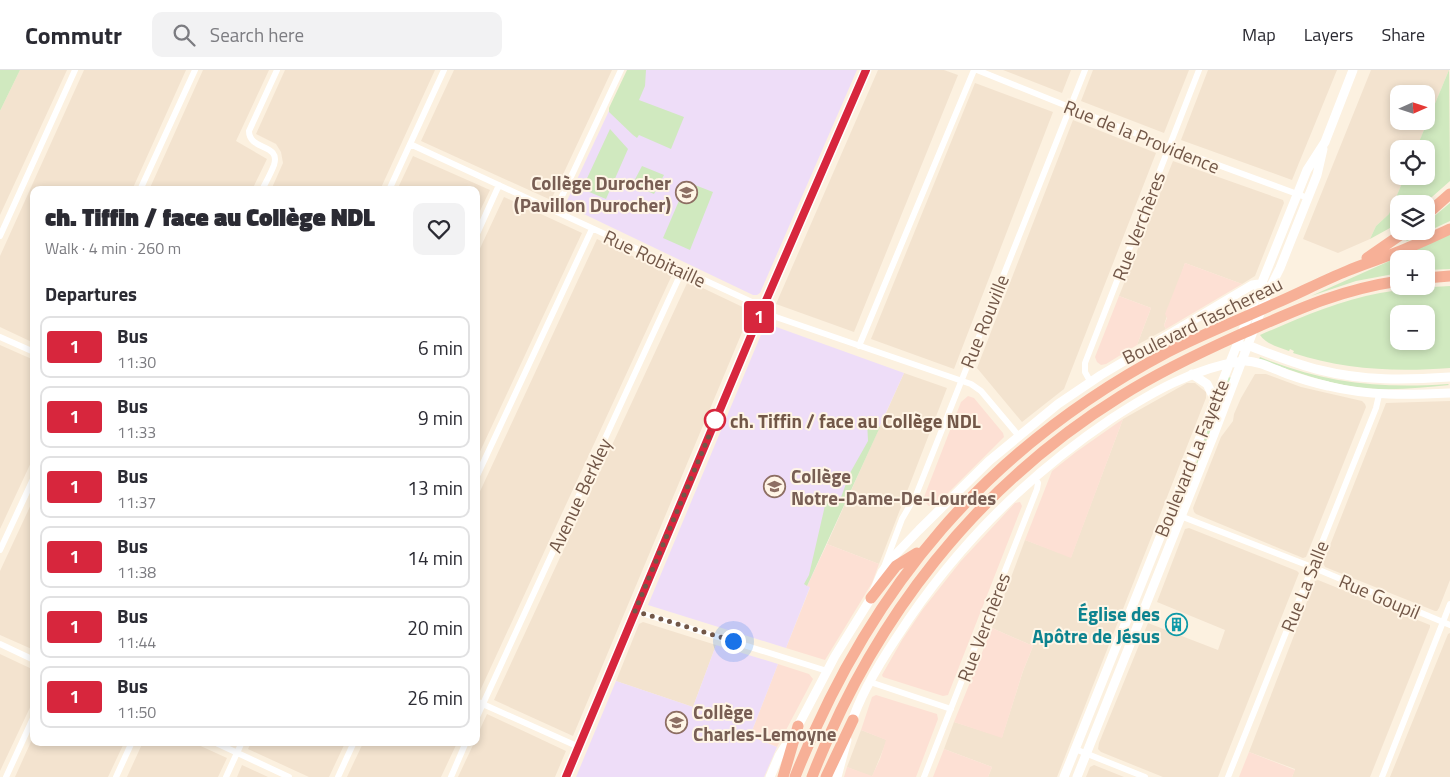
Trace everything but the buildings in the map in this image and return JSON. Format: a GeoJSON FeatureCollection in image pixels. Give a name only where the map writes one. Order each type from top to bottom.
{"type":"FeatureCollection","features":[{"type":"Feature","properties":{"kind":"highway"},"geometry":{"type":"LineString","coordinates":[[1435,207],[1450,194]]}},
{"type":"Feature","properties":{"kind":"highway","name":"Boulevard Taschereau"},"geometry":{"type":"LineString","coordinates":[[795,777],[819,720],[850,658],[887,599],[925,548],[950,519],[988,480],[1027,446],[1112,384],[1150,362],[1195,339],[1346,271],[1407,249],[1450,229]]}},
{"type":"Feature","properties":{"kind":"highway"},"geometry":{"type":"LineString","coordinates":[[1346,271],[1393,240]]}},
{"type":"Feature","properties":{"kind":"highway"},"geometry":{"type":"LineString","coordinates":[[1435,277],[1450,276]]}},
{"type":"Feature","properties":{"kind":"highway","name":"Boulevard Taschereau"},"geometry":{"type":"LineString","coordinates":[[812,777],[842,708],[878,640],[916,585],[970,520],[1026,466],[1093,414],[1159,374],[1233,344],[1266,323],[1330,296],[1390,282]]}},
{"type":"Feature","properties":{"kind":"highway"},"geometry":{"type":"LineString","coordinates":[[871,598],[896,566],[925,548]]}},
{"type":"Feature","properties":{"kind":"highway"},"geometry":{"type":"LineString","coordinates":[[826,777],[853,720]]}},
{"type":"Feature","properties":{"kind":"highway"},"geometry":{"type":"LineString","coordinates":[[783,777],[798,726]]}},
{"type":"Feature","properties":{"kind":"street"},"geometry":{"type":"LineString","coordinates":[[0,236],[75,70]]}},
{"type":"Feature","properties":{"kind":"street"},"geometry":{"type":"LineString","coordinates":[[142,186],[195,70]]}},
{"type":"Feature","properties":{"kind":"street"},"geometry":{"type":"LineString","coordinates":[[264,186],[275,163],[275,157],[272,151],[252,142],[249,137],[249,131],[277,70]]}},
{"type":"Feature","properties":{"kind":"street"},"geometry":{"type":"LineString","coordinates":[[391,186],[444,70]]}},
{"type":"Feature","properties":{"kind":"street"},"geometry":{"type":"LineString","coordinates":[[555,211],[621,70]]}},
{"type":"Feature","properties":{"kind":"street"},"geometry":{"type":"LineString","coordinates":[[566,777],[762,309],[866,70]]}},
{"type":"Feature","properties":{"kind":"street"},"geometry":{"type":"LineString","coordinates":[[859,346],[975,70]]}},
{"type":"Feature","properties":{"kind":"street","name":"Rue de la Providence"},"geometry":{"type":"LineString","coordinates":[[975,70],[1169,147],[1308,198]]}},
{"type":"Feature","properties":{"kind":"street","name":"Rue Rouville"},"geometry":{"type":"LineString","coordinates":[[882,572],[902,519],[916,494],[1085,70]]}},
{"type":"Feature","properties":{"kind":"street","name":"Rue Verchères"},"geometry":{"type":"LineString","coordinates":[[1090,381],[1085,372],[1085,363],[1199,70]]}},
{"type":"Feature","properties":{"kind":"street","name":"Boulevard La Fayette"},"geometry":{"type":"LineString","coordinates":[[1077,777],[1242,362],[1266,286],[1307,170],[1324,142],[1353,70]]}},
{"type":"Feature","properties":{"kind":"street","name":"Boulevard La Fayette"},"geometry":{"type":"LineString","coordinates":[[1064,777],[1229,365],[1233,344],[1266,286],[1280,268],[1317,175],[1324,142]]}},
{"type":"Feature","properties":{"kind":"street","name":"Rue Robitaille"},"geometry":{"type":"LineString","coordinates":[[410,144],[756,304],[770,315],[975,386],[1018,435]]}},
{"type":"Feature","properties":{"kind":"street"},"geometry":{"type":"LineString","coordinates":[[480,227],[499,186]]}},
{"type":"Feature","properties":{"kind":"street"},"geometry":{"type":"LineString","coordinates":[[480,469],[592,229]]}},
{"type":"Feature","properties":{"kind":"street","name":"Avenue Berkley"},"geometry":{"type":"LineString","coordinates":[[480,703],[682,271]]}},
{"type":"Feature","properties":{"kind":"street","name":"Boulevard Taschereau"},"geometry":{"type":"LineString","coordinates":[[770,777],[779,756],[871,598],[882,572],[895,555],[961,488],[1018,435],[1090,381],[1250,287],[1256,284],[1266,286]]}},
{"type":"Feature","properties":{"kind":"street"},"geometry":{"type":"LineString","coordinates":[[0,336],[30,350]]}},
{"type":"Feature","properties":{"kind":"street"},"geometry":{"type":"LineString","coordinates":[[1233,344],[1247,345],[1305,366],[1347,376],[1388,379],[1450,378]]}},
{"type":"Feature","properties":{"kind":"street"},"geometry":{"type":"LineString","coordinates":[[837,777],[853,720],[870,682],[903,628],[950,562],[998,511],[1034,478],[1072,447],[1131,406],[1192,374],[1242,362],[1254,362],[1328,386],[1379,395],[1450,392]]}},
{"type":"Feature","properties":{"kind":"street"},"geometry":{"type":"LineString","coordinates":[[1192,374],[1207,384],[1215,400]]}},
{"type":"Feature","properties":{"kind":"street","name":"Rue La Salle"},"geometry":{"type":"LineString","coordinates":[[1228,777],[1376,408],[1379,395]]}},
{"type":"Feature","properties":{"kind":"street","name":"Rue Verchères"},"geometry":{"type":"LineString","coordinates":[[924,777],[1037,489],[1038,483],[1034,478]]}},
{"type":"Feature","properties":{"kind":"street"},"geometry":{"type":"LineString","coordinates":[[0,550],[30,486]]}},
{"type":"Feature","properties":{"kind":"street","name":"Rue Goupil"},"geometry":{"type":"LineString","coordinates":[[1170,512],[1312,567],[1450,625]]}},
{"type":"Feature","properties":{"kind":"street"},"geometry":{"type":"LineString","coordinates":[[1382,777],[1450,604]]}},
{"type":"Feature","properties":{"kind":"street"},"geometry":{"type":"LineString","coordinates":[[635,611],[827,671]]}},
{"type":"Feature","properties":{"kind":"street"},"geometry":{"type":"LineString","coordinates":[[0,644],[30,658]]}},
{"type":"Feature","properties":{"kind":"street"},"geometry":{"type":"LineString","coordinates":[[870,682],[951,709]]}},
{"type":"Feature","properties":{"kind":"street"},"geometry":{"type":"LineString","coordinates":[[480,703],[578,747]]}},
{"type":"Feature","properties":{"kind":"street"},"geometry":{"type":"LineString","coordinates":[[6,777],[30,725]]}},
{"type":"Feature","properties":{"kind":"street"},"geometry":{"type":"LineString","coordinates":[[116,777],[130,746]]}},
{"type":"Feature","properties":{"kind":"street"},"geometry":{"type":"LineString","coordinates":[[223,746],[289,777]]}},
{"type":"Feature","properties":{"kind":"street"},"geometry":{"type":"LineString","coordinates":[[226,777],[241,746]]}},
{"type":"Feature","properties":{"kind":"street"},"geometry":{"type":"LineString","coordinates":[[338,777],[352,746]]}},
{"type":"Feature","properties":{"kind":"street"},"geometry":{"type":"LineString","coordinates":[[451,777],[464,746]]}},
{"type":"Feature","properties":{"kind":"street"},"geometry":{"type":"LineString","coordinates":[[1075,749],[1145,777]]}},
{"type":"Feature","properties":{"kind":"shaded area"},"geometry":{"type":"Polygon","coordinates":[[[20,70],[67,70],[0,215],[0,111],[20,70]]]}},
{"type":"Feature","properties":{"kind":"shaded area"},"geometry":{"type":"Polygon","coordinates":[[[84,70],[186,70],[134,186],[32,186],[84,70]]]}},
{"type":"Feature","properties":{"kind":"shaded area"},"geometry":{"type":"Polygon","coordinates":[[[203,70],[269,70],[236,141],[267,159],[254,186],[151,186],[203,70]]]}},
{"type":"Feature","properties":{"kind":"shaded area"},"geometry":{"type":"Polygon","coordinates":[[[285,70],[435,70],[382,186],[273,186],[283,163],[281,152],[276,144],[256,134],[285,70]]]}},
{"type":"Feature","properties":{"kind":"shaded area"},"geometry":{"type":"Polygon","coordinates":[[[454,70],[612,70],[551,200],[421,141],[454,70]]]}},
{"type":"Feature","properties":{"kind":"shaded area","name":"Collège Durocher (Pavillon Durocher)"},"geometry":{"type":"Polygon","coordinates":[[[628,70],[857,70],[760,293],[757,295],[753,295],[565,205],[628,70]]]}},
{"type":"Feature","properties":{"kind":"shaded area"},"geometry":{"type":"Polygon","coordinates":[[[878,70],[944,70],[958,75],[854,332],[776,304],[878,70]]]}},
{"type":"Feature","properties":{"kind":"shaded area"},"geometry":{"type":"Polygon","coordinates":[[[1003,70],[1071,70],[1062,93],[1003,70]]]}},
{"type":"Feature","properties":{"kind":"shaded area"},"geometry":{"type":"Polygon","coordinates":[[[1093,70],[1189,70],[1164,133],[1081,101],[1093,70]]]}},
{"type":"Feature","properties":{"kind":"shaded area"},"geometry":{"type":"Polygon","coordinates":[[[1208,70],[1337,70],[1292,180],[1181,140],[1208,70]]]}},
{"type":"Feature","properties":{"kind":"shaded area"},"geometry":{"type":"Polygon","coordinates":[[[1371,70],[1449,70],[1435,104],[1435,85],[1390,85],[1390,130],[1424,130],[1420,140],[1390,140],[1390,185],[1401,185],[1397,195],[1390,195],[1389,214],[1376,226],[1370,239],[1338,253],[1303,239],[1371,70]]]}},
{"type":"Feature","properties":{"kind":"shaded area"},"geometry":{"type":"Polygon","coordinates":[[[975,83],[1053,112],[954,369],[871,339],[975,83]]]}},
{"type":"Feature","properties":{"kind":"shaded area"},"geometry":{"type":"Polygon","coordinates":[[[1073,120],[1156,153],[1064,389],[1022,422],[977,368],[1073,120]]]}},
{"type":"Feature","properties":{"kind":"shaded area"},"geometry":{"type":"Polygon","coordinates":[[[413,156],[490,190],[480,211],[480,186],[399,186],[413,156]]]}},
{"type":"Feature","properties":{"kind":"shaded area"},"geometry":{"type":"Polygon","coordinates":[[[1173,161],[1283,200],[1284,203],[1255,276],[1242,284],[1185,263],[1164,325],[1166,329],[1137,345],[1151,308],[1119,296],[1173,161]]]}},
{"type":"Feature","properties":{"kind":"shaded area"},"geometry":{"type":"Polygon","coordinates":[[[30,190],[30,341],[0,327],[0,256],[30,190]]]}},
{"type":"Feature","properties":{"kind":"shaded area"},"geometry":{"type":"Polygon","coordinates":[[[504,197],[582,233],[480,451],[480,248],[504,197]]]}},
{"type":"Feature","properties":{"kind":"shaded area"},"geometry":{"type":"Polygon","coordinates":[[[597,239],[672,275],[480,691],[480,491],[597,239]]]}},
{"type":"Feature","properties":{"kind":"shaded area"},"geometry":{"type":"Polygon","coordinates":[[[1185,263],[1242,284],[1166,329],[1164,325],[1167,318],[1165,314],[1185,263]]]}},
{"type":"Feature","properties":{"kind":"shaded area"},"geometry":{"type":"Polygon","coordinates":[[[688,281],[751,311],[573,736],[494,700],[688,281]]]}},
{"type":"Feature","properties":{"kind":"shaded area"},"geometry":{"type":"Polygon","coordinates":[[[1119,296],[1151,308],[1137,345],[1106,364],[1101,365],[1095,357],[1119,296]]]}},
{"type":"Feature","properties":{"kind":"shaded area","name":"Collège Notre-Dame-De-Lourdes"},"geometry":{"type":"Polygon","coordinates":[[[768,324],[904,373],[807,586],[810,587],[786,648],[648,605],[765,325],[768,324]]]}},
{"type":"Feature","properties":{"kind":"shaded area"},"geometry":{"type":"Polygon","coordinates":[[[0,345],[30,358],[30,465],[0,529],[0,345]]]}},
{"type":"Feature","properties":{"kind":"shaded area"},"geometry":{"type":"Polygon","coordinates":[[[904,373],[947,388],[879,564],[827,544],[904,373]]]}},
{"type":"Feature","properties":{"kind":"shaded area"},"geometry":{"type":"Polygon","coordinates":[[[1255,374],[1266,374],[1301,387],[1362,401],[1366,407],[1306,557],[1303,558],[1194,512],[1193,508],[1221,437],[1233,421],[1241,398],[1255,374]]]}},
{"type":"Feature","properties":{"kind":"shaded area"},"geometry":{"type":"Polygon","coordinates":[[[1187,383],[1195,383],[1206,392],[1206,398],[1057,777],[988,777],[992,767],[944,749],[954,722],[1002,737],[1033,646],[992,628],[1025,540],[1071,557],[1123,419],[1187,383]]]}},
{"type":"Feature","properties":{"kind":"shaded area"},"geometry":{"type":"Polygon","coordinates":[[[968,396],[974,398],[1003,433],[1004,437],[937,504],[929,506],[924,501],[924,497],[961,402],[968,396]]]}},
{"type":"Feature","properties":{"kind":"shaded area"},"geometry":{"type":"Polygon","coordinates":[[[1450,401],[1450,580],[1439,608],[1435,611],[1325,567],[1323,563],[1386,403],[1450,401]]]}},
{"type":"Feature","properties":{"kind":"shaded area"},"geometry":{"type":"Polygon","coordinates":[[[1123,419],[1071,558],[1025,540],[1052,471],[1123,419]]]}},
{"type":"Feature","properties":{"kind":"shaded area"},"geometry":{"type":"Polygon","coordinates":[[[1020,502],[1022,506],[948,695],[943,696],[883,677],[882,675],[902,640],[923,609],[961,561],[1015,503],[1020,502]]]}},
{"type":"Feature","properties":{"kind":"shaded area"},"geometry":{"type":"Polygon","coordinates":[[[30,507],[30,648],[0,635],[0,571],[30,507]]]}},
{"type":"Feature","properties":{"kind":"shaded area"},"geometry":{"type":"Polygon","coordinates":[[[1189,528],[1299,573],[1218,777],[1163,777],[1101,752],[1098,749],[1148,623],[1218,650],[1225,630],[1157,602],[1185,529],[1189,528]]]}},
{"type":"Feature","properties":{"kind":"shaded area"},"geometry":{"type":"Polygon","coordinates":[[[827,544],[879,564],[872,583],[825,660],[786,648],[810,588],[807,586],[827,544]]]}},
{"type":"Feature","properties":{"kind":"shaded area"},"geometry":{"type":"Polygon","coordinates":[[[1318,580],[1430,625],[1370,777],[1292,777],[1295,769],[1249,752],[1315,581],[1318,580]]]}},
{"type":"Feature","properties":{"kind":"shaded area"},"geometry":{"type":"Polygon","coordinates":[[[643,622],[716,645],[693,707],[616,681],[639,624],[643,622]]]}},
{"type":"Feature","properties":{"kind":"shaded area"},"geometry":{"type":"Polygon","coordinates":[[[992,628],[1033,646],[1002,738],[954,722],[992,628]]]}},
{"type":"Feature","properties":{"kind":"shaded area"},"geometry":{"type":"Polygon","coordinates":[[[1450,633],[1450,777],[1390,777],[1448,634],[1450,633]]]}},
{"type":"Feature","properties":{"kind":"shaded area","name":"Collège Charles-Lemoyne"},"geometry":{"type":"Polygon","coordinates":[[[716,645],[778,664],[750,736],[777,747],[764,777],[576,777],[616,681],[693,707],[716,645]]]}},
{"type":"Feature","properties":{"kind":"shaded area"},"geometry":{"type":"Polygon","coordinates":[[[0,654],[30,668],[30,707],[0,771],[0,654]]]}},
{"type":"Feature","properties":{"kind":"shaded area"},"geometry":{"type":"Polygon","coordinates":[[[778,664],[809,674],[813,679],[777,747],[750,736],[778,664]]]}},
{"type":"Feature","properties":{"kind":"shaded area"},"geometry":{"type":"Polygon","coordinates":[[[876,695],[937,714],[938,719],[916,777],[844,777],[847,767],[872,776],[880,759],[886,740],[861,730],[872,697],[876,695]]]}},
{"type":"Feature","properties":{"kind":"shaded area"},"geometry":{"type":"Polygon","coordinates":[[[487,714],[566,751],[555,777],[458,777],[473,746],[480,746],[480,729],[487,714]]]}},
{"type":"Feature","properties":{"kind":"shaded area"},"geometry":{"type":"Polygon","coordinates":[[[861,730],[887,740],[872,777],[847,767],[861,730]]]}},
{"type":"Feature","properties":{"kind":"shaded area"},"geometry":{"type":"Polygon","coordinates":[[[30,744],[30,746],[123,746],[108,777],[15,777],[30,744]]]}},
{"type":"Feature","properties":{"kind":"shaded area"},"geometry":{"type":"Polygon","coordinates":[[[141,746],[201,746],[227,758],[218,777],[127,777],[141,746]]]}},
{"type":"Feature","properties":{"kind":"shaded area"},"geometry":{"type":"Polygon","coordinates":[[[250,746],[344,746],[329,777],[309,777],[248,749],[250,746]]]}},
{"type":"Feature","properties":{"kind":"shaded area"},"geometry":{"type":"Polygon","coordinates":[[[362,746],[456,746],[441,777],[347,777],[362,746]]]}},
{"type":"Feature","properties":{"kind":"shaded area"},"geometry":{"type":"Polygon","coordinates":[[[944,749],[992,767],[988,777],[933,777],[944,749]]]}},
{"type":"Feature","properties":{"kind":"shaded area"},"geometry":{"type":"Polygon","coordinates":[[[1249,752],[1295,770],[1292,777],[1239,777],[1249,752]]]}},
{"type":"Feature","properties":{"kind":"shaded area"},"geometry":{"type":"Polygon","coordinates":[[[242,765],[268,777],[237,777],[242,765]]]}},
{"type":"Feature","properties":{"kind":"shaded area"},"geometry":{"type":"Polygon","coordinates":[[[1094,765],[1124,777],[1086,777],[1090,767],[1094,765]]]}},
{"type":"Feature","properties":{"kind":"green space"},"geometry":{"type":"Polygon","coordinates":[[[0,70],[20,70],[0,111],[0,70]]]}},
{"type":"Feature","properties":{"kind":"green space"},"geometry":{"type":"Polygon","coordinates":[[[627,70],[646,70],[645,86],[639,100],[684,117],[671,149],[639,135],[637,138],[609,112],[609,108],[627,70]]]}},
{"type":"Feature","properties":{"kind":"green space"},"geometry":{"type":"Polygon","coordinates":[[[1449,70],[1450,181],[1434,195],[1397,195],[1401,185],[1435,185],[1435,140],[1420,140],[1424,130],[1435,130],[1435,104],[1449,70]]]}},
{"type":"Feature","properties":{"kind":"green space"},"geometry":{"type":"Polygon","coordinates":[[[610,129],[628,149],[606,199],[582,189],[610,129]]]}},
{"type":"Feature","properties":{"kind":"green space"},"geometry":{"type":"Polygon","coordinates":[[[642,166],[664,175],[654,194],[632,185],[642,166]]]}},
{"type":"Feature","properties":{"kind":"green space"},"geometry":{"type":"Polygon","coordinates":[[[687,182],[713,192],[690,250],[663,238],[687,182]]]}},
{"type":"Feature","properties":{"kind":"green space"},"geometry":{"type":"Polygon","coordinates":[[[1450,203],[1450,221],[1435,228],[1435,216],[1450,203]]]}},
{"type":"Feature","properties":{"kind":"green space"},"geometry":{"type":"Polygon","coordinates":[[[1390,212],[1390,228],[1370,239],[1376,226],[1390,212]]]}},
{"type":"Feature","properties":{"kind":"green space"},"geometry":{"type":"Polygon","coordinates":[[[1450,234],[1450,269],[1435,270],[1435,250],[1414,250],[1450,234]]]}},
{"type":"Feature","properties":{"kind":"green space"},"geometry":{"type":"Polygon","coordinates":[[[1390,261],[1390,275],[1356,281],[1311,296],[1390,261]]]}},
{"type":"Feature","properties":{"kind":"green space"},"geometry":{"type":"Polygon","coordinates":[[[1450,286],[1450,368],[1410,370],[1332,363],[1312,359],[1293,353],[1294,351],[1290,349],[1289,351],[1277,347],[1260,335],[1289,322],[1364,296],[1390,291],[1390,295],[1435,295],[1435,287],[1450,286]]]}},
{"type":"Feature","properties":{"kind":"green space"},"geometry":{"type":"Polygon","coordinates":[[[1260,357],[1307,373],[1352,382],[1399,386],[1449,385],[1388,389],[1348,386],[1303,374],[1259,359],[1260,357]]]}},
{"type":"Feature","properties":{"kind":"green space"},"geometry":{"type":"Polygon","coordinates":[[[1228,377],[1232,378],[1190,482],[1210,422],[1228,377]]]}},
{"type":"Feature","properties":{"kind":"green space"},"geometry":{"type":"Polygon","coordinates":[[[867,421],[880,427],[807,586],[804,584],[809,575],[826,501],[840,500],[850,473],[868,441],[867,421]]]}},
{"type":"Feature","properties":{"kind":"bus line","name":"1"},"geometry":{"type":"LineString","coordinates":[[566,777],[758,319],[866,70]]}},
{"type":"Feature","properties":{"kind":"place","name":"Collège Durocher (Pavillon Durocher)"},"geometry":{"type":"Point","coordinates":[687,193]}},
{"type":"Feature","properties":{"kind":"place","name":"ch. Tiffin / face au Collège NDL"},"geometry":{"type":"Point","coordinates":[715,420]}},
{"type":"Feature","properties":{"kind":"place","name":"Collège Notre-Dame-De-Lourdes"},"geometry":{"type":"Point","coordinates":[775,486]}},
{"type":"Feature","properties":{"kind":"place","name":"Église des Apôtre de Jésus"},"geometry":{"type":"Point","coordinates":[1176,624]}},
{"type":"Feature","properties":{"kind":"place","name":"Collège Charles-Lemoyne"},"geometry":{"type":"Point","coordinates":[677,722]}},
{"type":"Feature","properties":{"kind":"route"},"geometry":{"type":"LineString","coordinates":[[715,420],[719,412],[635,611],[733,641]]}}]}
